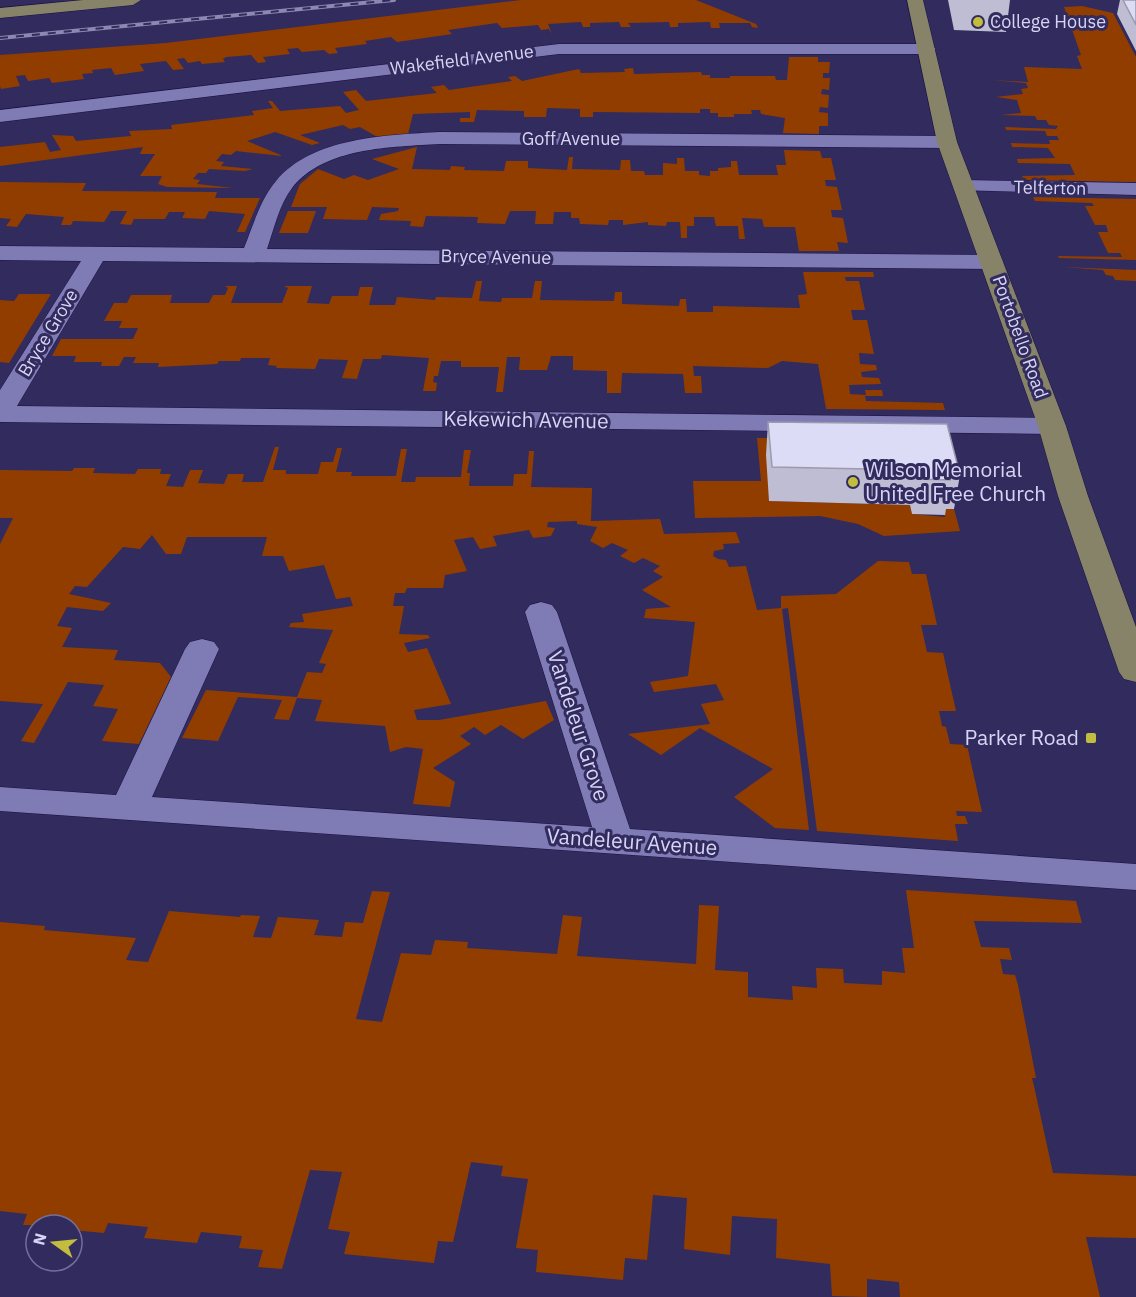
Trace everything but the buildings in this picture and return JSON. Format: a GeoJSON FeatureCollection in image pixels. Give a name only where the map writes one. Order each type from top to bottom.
{"type":"FeatureCollection","features":[{"type":"Feature","properties":{"kind":"main road"},"geometry":{"type":"LineString","coordinates":[[0,13],[133,0]]}},
{"type":"Feature","properties":{"kind":"main road","name":"Portobello Road"},"geometry":{"type":"LineString","coordinates":[[915,0],[947,142],[1052,426],[1073,496],[1136,672]]}},
{"type":"Feature","properties":{"kind":"street","name":"Wakefield Avenue"},"geometry":{"type":"LineString","coordinates":[[0,116],[552,49],[633,47],[927,49]]}},
{"type":"Feature","properties":{"kind":"street","name":"Goff Avenue"},"geometry":{"type":"LineString","coordinates":[[253,255],[280,189],[292,175],[322,158],[374,145],[440,138],[947,142]]}},
{"type":"Feature","properties":{"kind":"street","name":"Telferton"},"geometry":{"type":"LineString","coordinates":[[963,186],[1136,189]]}},
{"type":"Feature","properties":{"kind":"street","name":"Bryce Avenue"},"geometry":{"type":"LineString","coordinates":[[0,253],[992,262]]}},
{"type":"Feature","properties":{"kind":"street","name":"Bryce Grove"},"geometry":{"type":"LineString","coordinates":[[0,413],[96,254]]}},
{"type":"Feature","properties":{"kind":"street","name":"Kekewich Avenue"},"geometry":{"type":"LineString","coordinates":[[0,413],[1052,426]]}},
{"type":"Feature","properties":{"kind":"street","name":"Vandeleur Grove"},"geometry":{"type":"LineString","coordinates":[[541,612],[615,840]]}},
{"type":"Feature","properties":{"kind":"street"},"geometry":{"type":"LineString","coordinates":[[128,808],[202,650]]}},
{"type":"Feature","properties":{"kind":"street","name":"Vandeleur Avenue"},"geometry":{"type":"LineString","coordinates":[[0,799],[1136,877]]}},
{"type":"Feature","properties":{"kind":"shaded area"},"geometry":{"type":"Polygon","coordinates":[[[521,0],[696,0],[756,24],[758,28],[752,27],[750,23],[719,23],[720,28],[711,28],[710,22],[678,23],[678,27],[670,27],[669,22],[628,23],[631,27],[621,27],[619,22],[590,23],[590,27],[583,27],[581,22],[548,24],[552,34],[549,29],[541,30],[538,25],[502,28],[497,23],[448,30],[452,34],[397,42],[391,37],[365,41],[367,44],[335,48],[338,53],[329,54],[324,50],[302,52],[298,48],[287,49],[290,54],[263,57],[266,62],[258,63],[251,55],[226,57],[223,59],[225,62],[202,64],[200,61],[188,63],[184,58],[177,59],[184,69],[173,70],[166,61],[140,64],[144,71],[115,75],[111,68],[92,70],[93,73],[82,74],[84,79],[52,83],[49,78],[28,81],[25,75],[16,76],[20,86],[1,89],[0,86],[0,55],[166,43],[521,0]]]}},
{"type":"Feature","properties":{"kind":"shaded area"},"geometry":{"type":"Polygon","coordinates":[[[1082,6],[1113,13],[1136,57],[1136,182],[1024,180],[1022,176],[1075,175],[1070,164],[1018,163],[1017,159],[1055,158],[1048,148],[1012,147],[1011,143],[1050,144],[1049,140],[1059,140],[1057,136],[1047,136],[1045,131],[1006,130],[1005,127],[1056,129],[1058,126],[1049,125],[1046,120],[1037,120],[1035,116],[1001,115],[1021,113],[1017,100],[996,97],[1023,94],[1021,89],[1028,88],[1026,83],[991,80],[1028,82],[1024,67],[1082,69],[1077,56],[1081,55],[1064,7],[1082,6]]]}},
{"type":"Feature","properties":{"kind":"shaded area"},"geometry":{"type":"Polygon","coordinates":[[[789,57],[818,57],[818,62],[830,62],[829,73],[823,73],[823,78],[830,78],[829,90],[822,89],[821,94],[829,95],[828,108],[820,107],[819,112],[828,113],[828,126],[819,126],[819,134],[783,133],[785,118],[761,114],[760,110],[751,110],[752,114],[734,114],[734,117],[718,117],[718,113],[710,113],[710,109],[700,109],[700,113],[593,112],[593,117],[580,117],[580,109],[547,108],[546,117],[524,117],[524,111],[477,110],[474,122],[460,122],[460,118],[470,118],[470,112],[413,114],[408,134],[379,138],[360,127],[350,129],[343,125],[300,135],[320,143],[312,145],[275,132],[247,141],[283,156],[236,151],[231,155],[222,154],[216,161],[224,162],[221,166],[253,169],[245,171],[209,169],[206,173],[198,173],[193,179],[200,180],[197,184],[233,188],[167,187],[158,184],[162,176],[140,176],[155,154],[140,154],[143,147],[0,166],[0,147],[45,142],[50,152],[61,150],[52,135],[73,136],[76,141],[131,136],[129,131],[172,129],[171,125],[254,115],[252,111],[273,108],[268,101],[272,101],[280,111],[340,106],[346,113],[359,110],[343,92],[356,90],[366,101],[437,93],[431,87],[444,85],[449,90],[512,81],[508,77],[515,76],[522,81],[579,69],[581,73],[625,72],[624,69],[633,68],[634,74],[701,72],[702,75],[710,75],[710,78],[775,76],[776,80],[787,80],[789,57]]]}},
{"type":"Feature","properties":{"kind":"shaded area"},"geometry":{"type":"Polygon","coordinates":[[[417,147],[412,169],[450,170],[451,166],[465,167],[464,170],[504,171],[506,161],[528,161],[528,168],[567,170],[569,157],[573,157],[572,169],[620,170],[621,160],[630,160],[631,171],[644,171],[645,175],[663,175],[663,163],[677,164],[677,158],[684,158],[685,171],[699,171],[699,175],[710,176],[710,171],[731,167],[731,161],[737,161],[739,175],[778,175],[776,165],[786,165],[784,150],[820,151],[822,158],[831,158],[836,180],[825,180],[826,186],[837,187],[842,210],[831,210],[832,217],[843,218],[848,243],[837,242],[839,251],[799,251],[795,227],[764,227],[762,219],[742,218],[745,239],[739,239],[738,226],[716,226],[714,217],[694,217],[694,226],[687,226],[687,238],[681,238],[680,222],[667,222],[666,226],[648,225],[648,222],[623,225],[623,220],[609,220],[608,225],[580,224],[579,218],[571,218],[571,212],[554,212],[553,224],[535,224],[536,211],[510,211],[505,224],[477,223],[478,217],[426,216],[423,227],[410,226],[411,221],[379,220],[381,214],[398,211],[399,208],[372,207],[367,220],[323,219],[327,207],[291,207],[300,184],[318,169],[344,179],[354,175],[368,180],[399,169],[372,159],[417,147]]]}},
{"type":"Feature","properties":{"kind":"shaded area"},"geometry":{"type":"Polygon","coordinates":[[[0,182],[86,183],[82,191],[217,192],[215,198],[260,198],[245,232],[237,232],[245,214],[209,211],[205,219],[182,218],[185,212],[169,212],[165,219],[134,219],[131,225],[120,224],[127,211],[111,211],[104,222],[73,221],[71,225],[61,225],[64,217],[26,214],[17,227],[6,226],[11,219],[0,218],[0,182]]]}},
{"type":"Feature","properties":{"kind":"shaded area"},"geometry":{"type":"Polygon","coordinates":[[[1033,197],[1136,199],[1136,260],[1059,258],[1058,256],[1122,257],[1120,253],[1108,253],[1098,232],[1108,232],[1106,225],[1095,225],[1085,206],[1094,206],[1092,203],[1035,201],[1033,197]]]}},
{"type":"Feature","properties":{"kind":"shaded area"},"geometry":{"type":"Polygon","coordinates":[[[288,211],[316,211],[308,233],[279,233],[288,211]]]}},
{"type":"Feature","properties":{"kind":"shaded area"},"geometry":{"type":"Polygon","coordinates":[[[1063,267],[1136,270],[1136,281],[1115,280],[1113,276],[1106,275],[1103,270],[1063,267]]]}},
{"type":"Feature","properties":{"kind":"shaded area"},"geometry":{"type":"Polygon","coordinates":[[[803,272],[873,272],[874,277],[845,277],[846,281],[859,281],[865,310],[851,310],[853,320],[867,320],[874,354],[859,353],[860,364],[876,365],[877,370],[861,372],[862,377],[879,378],[881,384],[849,385],[850,394],[866,395],[865,390],[882,390],[883,396],[865,396],[866,401],[943,403],[945,410],[826,409],[818,364],[782,361],[768,368],[693,366],[694,376],[701,376],[702,393],[685,393],[683,374],[622,373],[621,393],[607,393],[607,371],[573,370],[573,356],[551,356],[547,370],[519,370],[520,357],[507,357],[503,392],[496,392],[499,367],[461,367],[461,361],[441,361],[438,376],[434,376],[433,382],[437,383],[436,391],[423,391],[429,358],[382,355],[381,359],[363,359],[357,379],[342,378],[348,360],[319,359],[315,369],[276,368],[277,366],[268,365],[270,358],[241,358],[240,361],[219,361],[217,364],[158,367],[159,363],[133,363],[136,357],[124,357],[119,366],[101,366],[102,362],[74,362],[76,356],[52,356],[61,339],[133,339],[138,328],[119,328],[122,321],[104,321],[114,303],[127,303],[131,295],[172,295],[170,303],[209,303],[213,295],[225,295],[228,288],[225,286],[237,286],[231,303],[282,303],[288,288],[284,286],[312,286],[307,303],[329,304],[332,296],[358,296],[360,287],[373,287],[369,305],[395,305],[397,297],[435,300],[436,297],[472,298],[476,281],[482,281],[479,301],[501,302],[502,298],[532,298],[535,281],[542,281],[540,300],[614,301],[615,292],[622,292],[622,304],[679,306],[680,299],[686,299],[687,312],[713,312],[713,306],[800,308],[798,295],[807,294],[803,272]]]}},
{"type":"Feature","properties":{"kind":"shaded area"},"geometry":{"type":"Polygon","coordinates":[[[19,294],[51,294],[9,363],[0,362],[0,300],[14,301],[19,294]]]}},
{"type":"Feature","properties":{"kind":"shaded area"},"geometry":{"type":"Polygon","coordinates":[[[757,438],[938,441],[770,501],[910,505],[912,514],[945,517],[943,509],[954,509],[960,531],[884,536],[858,524],[820,516],[695,518],[693,481],[761,481],[757,438]]]}},
{"type":"Feature","properties":{"kind":"shaded area"},"geometry":{"type":"Polygon","coordinates":[[[275,447],[279,447],[273,470],[286,470],[286,474],[318,474],[321,462],[333,462],[337,448],[342,448],[336,472],[352,472],[351,476],[396,476],[401,449],[407,449],[401,482],[415,482],[416,477],[461,477],[464,450],[471,450],[467,473],[470,473],[469,486],[513,486],[514,474],[527,474],[529,451],[534,451],[531,487],[592,488],[591,521],[660,519],[664,534],[736,532],[740,543],[723,544],[724,549],[714,551],[713,556],[726,560],[729,567],[746,566],[757,610],[781,608],[781,596],[836,594],[878,561],[909,562],[912,574],[926,574],[937,625],[921,625],[927,652],[943,653],[956,711],[939,711],[942,726],[946,727],[950,744],[967,745],[982,812],[956,811],[957,816],[965,816],[968,824],[955,824],[958,841],[817,831],[788,608],[782,609],[809,830],[775,828],[734,797],[773,769],[700,728],[661,755],[628,734],[710,724],[701,704],[724,700],[716,684],[654,692],[650,682],[688,676],[695,622],[644,618],[646,609],[671,607],[642,590],[663,577],[653,571],[660,566],[643,558],[634,563],[620,556],[628,550],[612,543],[603,548],[590,541],[597,527],[577,524],[577,521],[548,522],[547,527],[555,528],[551,536],[533,538],[529,530],[493,536],[497,546],[480,549],[473,537],[454,540],[467,571],[445,575],[443,588],[407,588],[405,593],[395,593],[393,606],[404,606],[399,634],[428,635],[430,638],[404,643],[408,652],[427,648],[451,704],[414,710],[417,720],[439,720],[546,701],[554,720],[523,739],[501,725],[485,735],[474,727],[460,736],[471,744],[433,768],[455,782],[450,807],[413,804],[423,749],[406,747],[390,752],[385,726],[315,721],[322,700],[297,698],[289,720],[274,719],[282,700],[238,697],[218,741],[182,738],[206,690],[297,697],[307,672],[322,673],[326,664],[319,663],[333,630],[289,627],[291,623],[304,622],[302,614],[353,606],[350,597],[336,599],[324,565],[289,571],[283,556],[262,556],[267,537],[187,537],[181,554],[166,554],[152,535],[140,549],[123,547],[87,587],[75,586],[69,594],[111,603],[103,611],[67,607],[57,626],[72,628],[62,647],[118,650],[114,660],[160,663],[171,677],[139,744],[102,741],[118,709],[93,706],[104,685],[68,682],[34,743],[21,741],[43,704],[0,701],[0,544],[13,518],[0,518],[0,470],[72,471],[74,468],[95,468],[93,473],[135,474],[138,469],[161,469],[160,474],[171,474],[166,486],[183,487],[190,470],[203,470],[198,483],[224,484],[228,474],[244,474],[242,482],[263,482],[275,447]]]}},
{"type":"Feature","properties":{"kind":"shaded area"},"geometry":{"type":"Polygon","coordinates":[[[906,890],[1076,901],[1082,923],[974,921],[981,947],[1009,948],[1012,960],[1000,959],[1003,974],[1015,975],[1018,985],[1036,1078],[1032,1078],[1053,1173],[1136,1176],[1136,1238],[1086,1237],[1100,1297],[900,1297],[899,1282],[867,1279],[867,1297],[832,1296],[830,1264],[776,1258],[777,1219],[732,1216],[730,1255],[684,1249],[687,1198],[653,1195],[647,1260],[625,1258],[623,1280],[536,1272],[538,1250],[516,1248],[528,1179],[501,1176],[503,1166],[471,1162],[453,1242],[438,1241],[434,1263],[344,1254],[350,1232],[328,1229],[342,1172],[310,1170],[282,1269],[258,1267],[263,1250],[239,1248],[242,1236],[201,1232],[197,1243],[144,1238],[148,1227],[108,1223],[104,1233],[84,1231],[84,1213],[24,1214],[0,1211],[0,922],[45,926],[44,930],[136,938],[126,960],[148,962],[169,911],[240,917],[241,915],[260,916],[253,937],[271,938],[278,917],[319,920],[314,935],[342,937],[345,922],[363,923],[372,891],[390,892],[356,1019],[382,1022],[401,953],[431,955],[435,940],[468,942],[467,948],[557,954],[563,915],[582,917],[577,956],[696,964],[699,905],[719,906],[715,970],[748,972],[748,997],[793,1000],[792,986],[817,988],[816,968],[843,969],[844,983],[882,985],[882,971],[905,973],[902,948],[914,948],[906,890]]]}},
{"type":"Feature","properties":{"kind":"railway"},"geometry":{"type":"LineString","coordinates":[[0,38],[394,0]]}},
{"type":"Feature","properties":{"kind":"place","name":"College House"},"geometry":{"type":"Point","coordinates":[978,22]}},
{"type":"Feature","properties":{"kind":"place","name":"Wilson Memorial United Free Church"},"geometry":{"type":"Point","coordinates":[853,482]}},
{"type":"Feature","properties":{"kind":"place","name":"Parker Road"},"geometry":{"type":"Point","coordinates":[1091,738]}}]}
